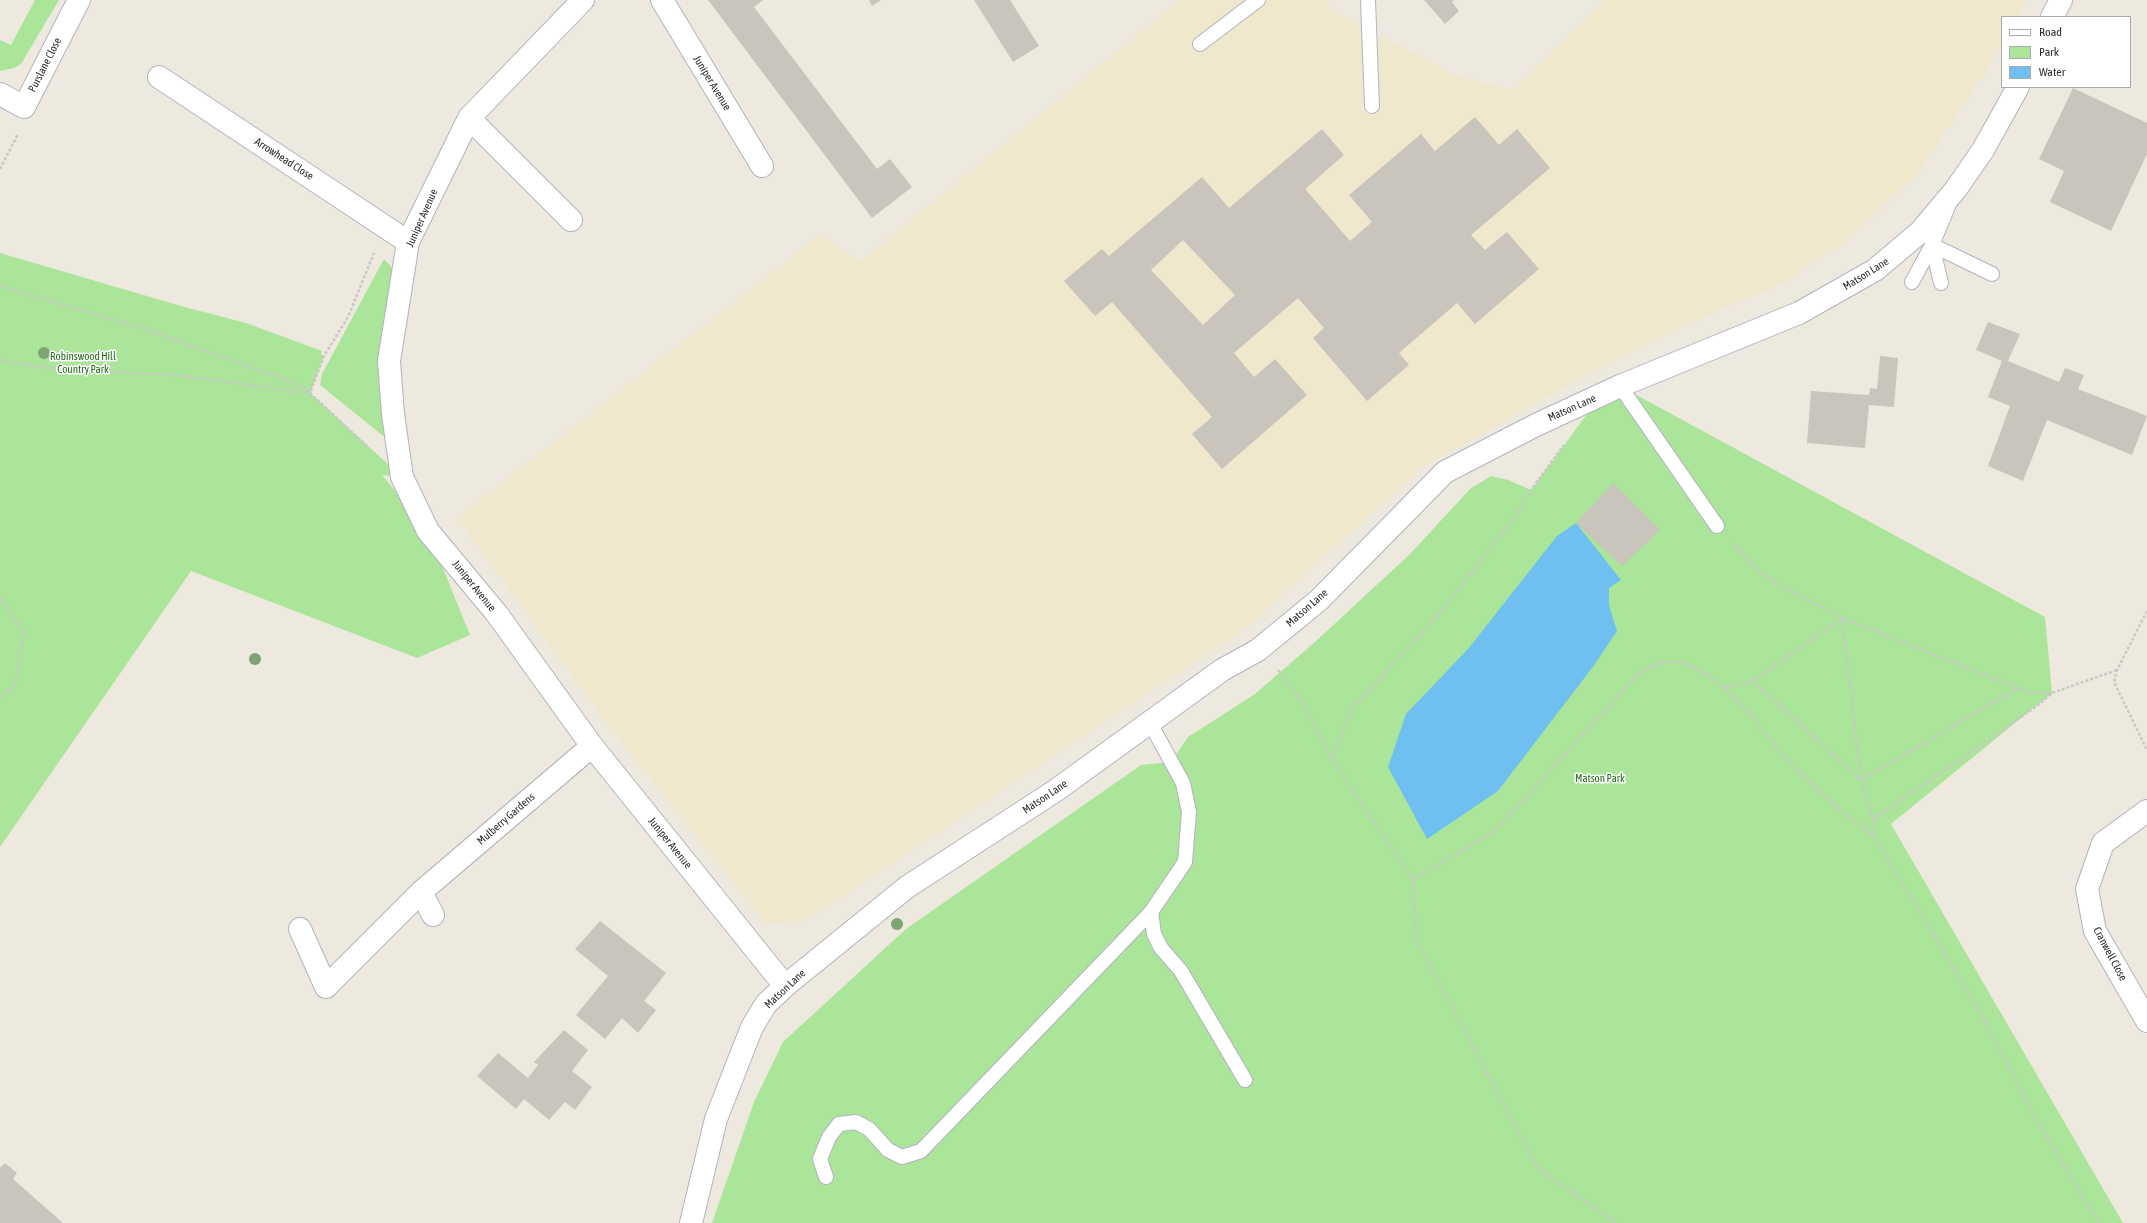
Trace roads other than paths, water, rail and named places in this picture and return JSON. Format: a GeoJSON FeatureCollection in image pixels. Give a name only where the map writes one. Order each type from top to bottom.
{"type":"FeatureCollection","features":[{"type":"Feature","properties":{"kind":"street","name":"Purslane Close"},"geometry":{"type":"LineString","coordinates":[[0,94],[24,107],[79,0]]}},
{"type":"Feature","properties":{"kind":"street","name":"Juniper Avenue"},"geometry":{"type":"LineString","coordinates":[[583,0],[469,118],[408,242],[389,361],[393,414],[402,477],[428,531],[497,614],[592,746],[785,986]]}},
{"type":"Feature","properties":{"kind":"street","name":"Juniper Avenue"},"geometry":{"type":"LineString","coordinates":[[662,0],[762,166]]}},
{"type":"Feature","properties":{"kind":"street"},"geometry":{"type":"LineString","coordinates":[[2053,16],[2061,0]]}},
{"type":"Feature","properties":{"kind":"street","name":"Arrowhead Close"},"geometry":{"type":"LineString","coordinates":[[159,77],[408,242]]}},
{"type":"Feature","properties":{"kind":"street","name":"Matson Lane"},"geometry":{"type":"LineString","coordinates":[[691,1223],[716,1119],[752,1027],[766,1004],[785,986],[907,887],[1055,791],[1222,670],[1258,650],[1319,600],[1445,472],[1536,425],[1620,386],[1799,313],[1875,270],[1920,232],[1956,188],[1983,150],[2017,88]]}},
{"type":"Feature","properties":{"kind":"street"},"geometry":{"type":"LineString","coordinates":[[469,118],[571,220]]}},
{"type":"Feature","properties":{"kind":"street","name":"Mulberry Gardens"},"geometry":{"type":"LineString","coordinates":[[300,929],[326,988],[421,892],[592,746]]}},
{"type":"Feature","properties":{"kind":"street","name":"Cranwell Close"},"geometry":{"type":"LineString","coordinates":[[2147,811],[2103,843],[2087,889],[2095,931],[2147,1021]]}},
{"type":"Feature","properties":{"kind":"street"},"geometry":{"type":"LineString","coordinates":[[421,892],[433,915]]}},
{"type":"Feature","properties":{"kind":"lane"},"geometry":{"type":"LineString","coordinates":[[1200,44],[1258,0]]}},
{"type":"Feature","properties":{"kind":"lane"},"geometry":{"type":"LineString","coordinates":[[1368,0],[1372,106]]}},
{"type":"Feature","properties":{"kind":"lane"},"geometry":{"type":"LineString","coordinates":[[1912,282],[1932,245],[1956,188]]}},
{"type":"Feature","properties":{"kind":"lane"},"geometry":{"type":"LineString","coordinates":[[1932,245],[1992,274]]}},
{"type":"Feature","properties":{"kind":"lane"},"geometry":{"type":"LineString","coordinates":[[1932,245],[1941,283]]}},
{"type":"Feature","properties":{"kind":"lane"},"geometry":{"type":"LineString","coordinates":[[1620,386],[1717,526]]}},
{"type":"Feature","properties":{"kind":"lane"},"geometry":{"type":"LineString","coordinates":[[826,1177],[820,1159],[829,1137],[839,1124],[856,1122],[869,1129],[888,1150],[902,1157],[921,1151],[1151,912],[1185,862],[1189,812],[1183,783],[1150,723]]}},
{"type":"Feature","properties":{"kind":"lane"},"geometry":{"type":"LineString","coordinates":[[1151,912],[1154,934],[1161,948],[1181,971],[1245,1080]]}},
{"type":"Feature","properties":{"kind":"water"},"geometry":{"type":"Polygon","coordinates":[[[1576,523],[1621,580],[1609,588],[1609,605],[1617,631],[1595,664],[1498,791],[1427,839],[1388,767],[1406,714],[1468,649],[1557,536],[1576,523]]]}},
{"type":"Feature","properties":{"kind":"park label","name":"Robinswood Hill Country Park"},"geometry":{"type":"Point","coordinates":[83,363]}},
{"type":"Feature","properties":{"kind":"park label","name":"Matson Park"},"geometry":{"type":"Point","coordinates":[1600,779]}}]}
